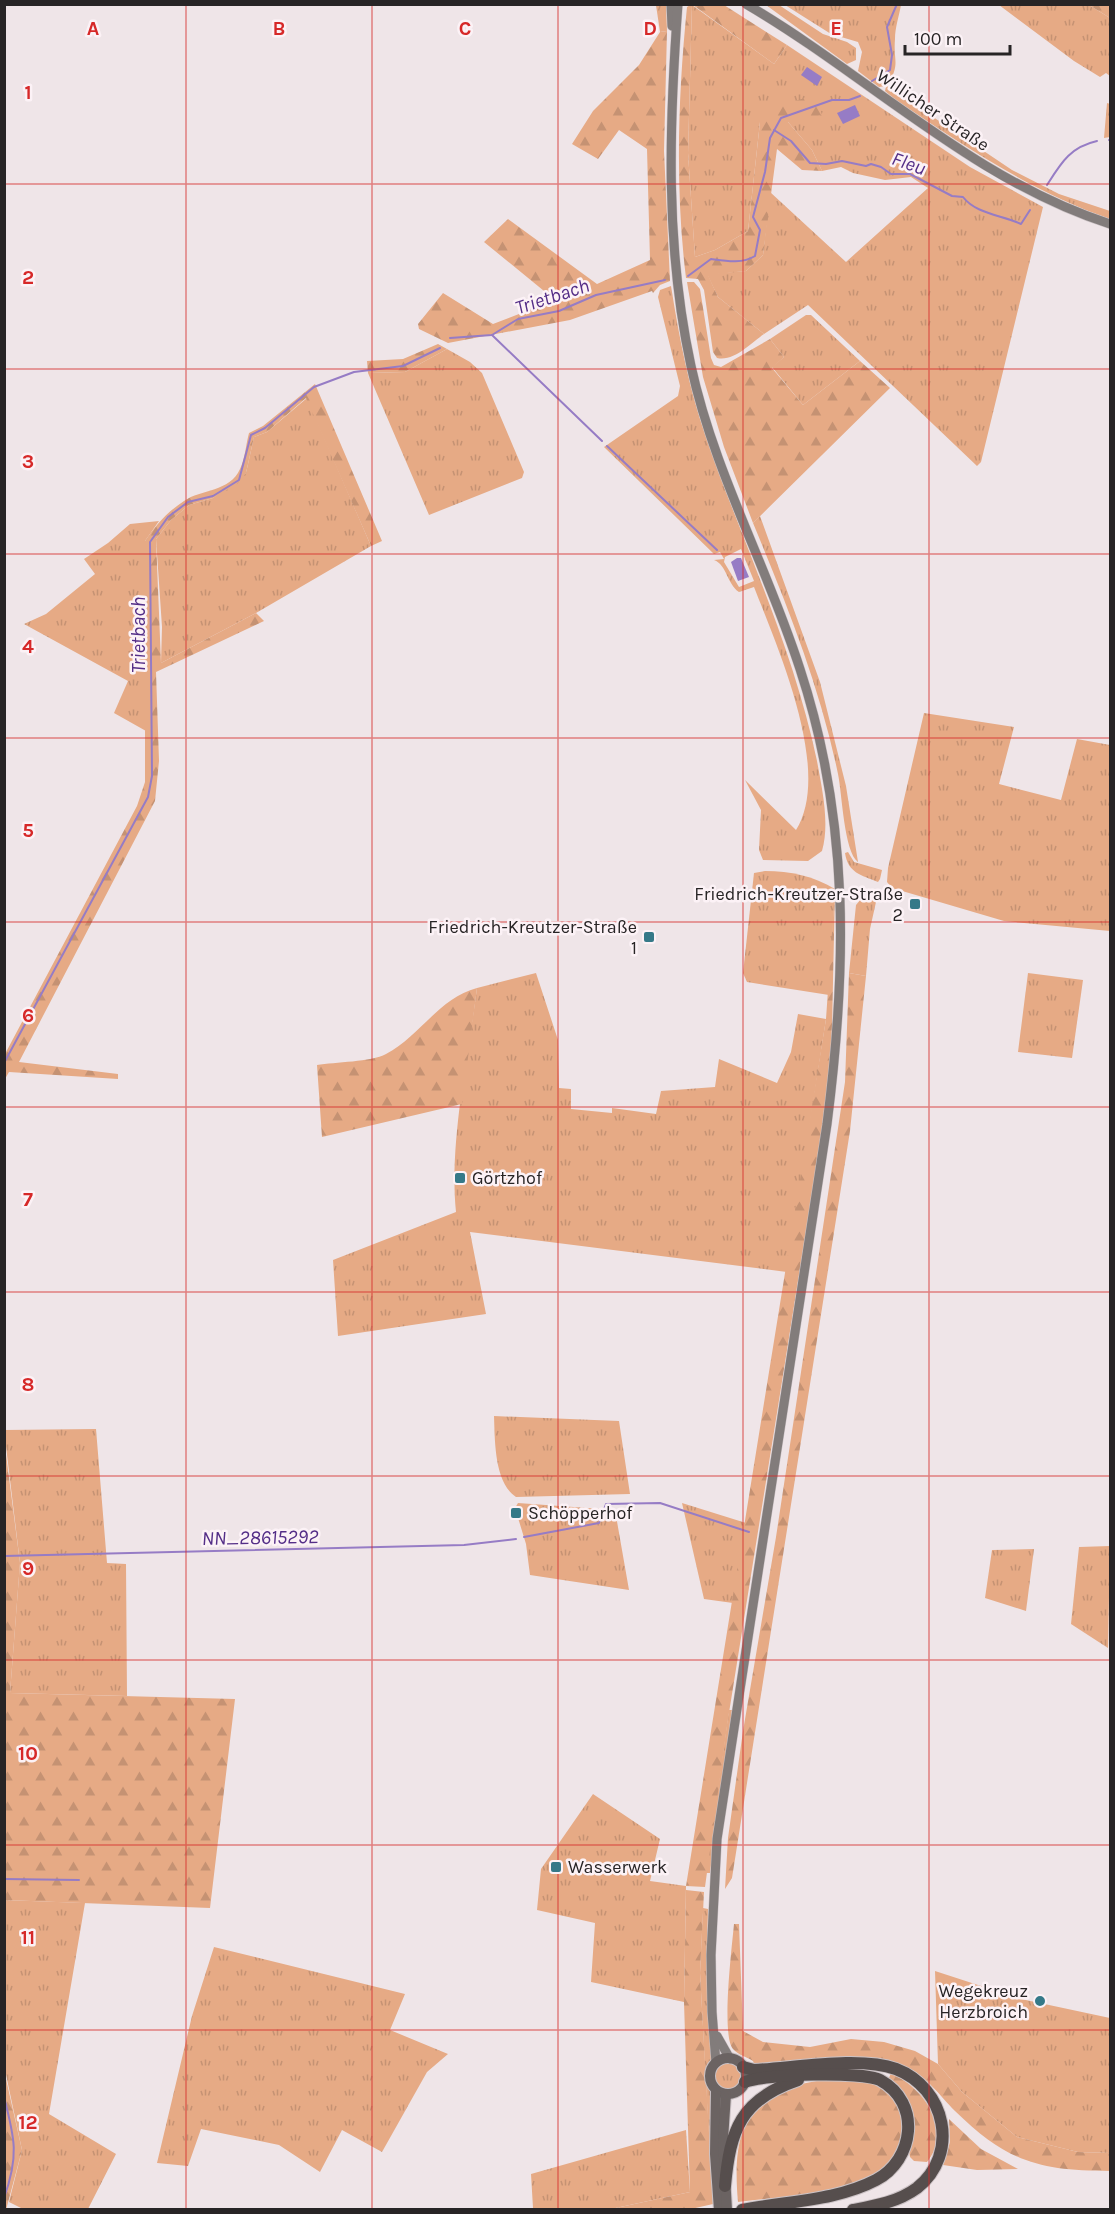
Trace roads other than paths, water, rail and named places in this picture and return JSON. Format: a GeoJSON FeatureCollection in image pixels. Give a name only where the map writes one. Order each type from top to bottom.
{"type":"FeatureCollection","features":[{"type":"Feature","properties":{"kind":"highway"},"geometry":{"type":"LineString","coordinates":[[743,2067],[754,2070],[867,2064],[903,2072],[929,2093],[942,2119],[944,2136],[939,2158],[925,2181],[911,2192],[872,2207],[853,2210]]}},
{"type":"Feature","properties":{"kind":"highway"},"geometry":{"type":"LineString","coordinates":[[742,2210],[840,2194],[873,2182],[892,2169],[907,2145],[908,2120],[899,2097],[879,2080],[860,2075],[755,2079],[745,2082]]}},
{"type":"Feature","properties":{"kind":"highway"},"geometry":{"type":"LineString","coordinates":[[721,2187],[731,2141],[746,2113],[773,2090],[810,2076]]}},
{"type":"Feature","properties":{"kind":"main road"},"geometry":{"type":"LineString","coordinates":[[671,4],[674,46]]}},
{"type":"Feature","properties":{"kind":"main road"},"geometry":{"type":"LineString","coordinates":[[678,4],[674,46],[670,188],[678,299],[692,369],[715,449],[790,638],[811,703],[832,800],[842,906],[840,1013],[827,1124],[725,1785],[714,1874],[713,2025],[716,2062],[710,2076],[721,2092],[723,2140],[719,2210]]}},
{"type":"Feature","properties":{"kind":"main road","name":"Willicher Straße"},"geometry":{"type":"LineString","coordinates":[[746,4],[993,171],[1048,200],[1110,224]]}},
{"type":"Feature","properties":{"kind":"main road"},"geometry":{"type":"LineString","coordinates":[[755,4],[764,15]]}},
{"type":"Feature","properties":{"kind":"main road"},"geometry":{"type":"LineString","coordinates":[[713,2025],[730,2059],[743,2067],[745,2082],[738,2091],[721,2092]]}},
{"type":"Feature","properties":{"kind":"main road"},"geometry":{"type":"LineString","coordinates":[[716,2062],[730,2059]]}},
{"type":"Feature","properties":{"kind":"main road"},"geometry":{"type":"LineString","coordinates":[[721,2187],[727,2210]]}},
{"type":"Feature","properties":{"kind":"waterway","name":"Trietbach"},"geometry":{"type":"LineString","coordinates":[[872,81],[890,70],[892,55],[887,27],[897,4]]}},
{"type":"Feature","properties":{"kind":"waterway","name":"Trietbach"},"geometry":{"type":"LineString","coordinates":[[688,276],[711,259],[739,261],[755,256],[760,230],[753,217],[765,172],[770,138],[781,118],[832,100],[849,100],[860,96]]}},
{"type":"Feature","properties":{"kind":"waterway","name":"Fleu"},"geometry":{"type":"LineString","coordinates":[[774,130],[791,141],[810,163],[826,164],[842,161],[866,166],[871,164],[891,174],[910,174],[952,196],[963,197],[968,203],[982,211],[1021,224],[1030,210]]}},
{"type":"Feature","properties":{"kind":"waterway","name":"Fleu"},"geometry":{"type":"LineString","coordinates":[[1047,185],[1067,157],[1080,147],[1097,141]]}},
{"type":"Feature","properties":{"kind":"waterway","name":"Trietbach"},"geometry":{"type":"LineString","coordinates":[[450,338],[492,335],[518,319],[559,311],[596,295],[665,280]]}},
{"type":"Feature","properties":{"kind":"waterway"},"geometry":{"type":"LineString","coordinates":[[492,335],[602,441]]}},
{"type":"Feature","properties":{"kind":"waterway","name":"Trietbach"},"geometry":{"type":"LineString","coordinates":[[4,1063],[148,797],[152,776],[150,542],[168,517],[188,502],[213,496],[239,480],[251,435],[265,428],[314,387],[354,372],[403,366],[440,348]]}},
{"type":"Feature","properties":{"kind":"waterway"},"geometry":{"type":"LineString","coordinates":[[607,446],[717,550]]}},
{"type":"Feature","properties":{"kind":"waterway","name":"NN_28615292"},"geometry":{"type":"LineString","coordinates":[[524,1537],[599,1523],[606,1504],[660,1503],[749,1532]]}},
{"type":"Feature","properties":{"kind":"waterway","name":"NN_28615292"},"geometry":{"type":"LineString","coordinates":[[4,1556],[464,1545],[516,1539]]}},
{"type":"Feature","properties":{"kind":"waterway"},"geometry":{"type":"LineString","coordinates":[[4,1879],[79,1880]]}},
{"type":"Feature","properties":{"kind":"waterway","name":"Trietbach"},"geometry":{"type":"LineString","coordinates":[[4,2097],[14,2148],[12,2170],[4,2198]]}},
{"type":"Feature","properties":{"kind":"place","name":"Friedrich-Kreutzer-Straße 2"},"geometry":{"type":"Point","coordinates":[915,904]}},
{"type":"Feature","properties":{"kind":"place","name":"Friedrich-Kreutzer-Straße 1"},"geometry":{"type":"Point","coordinates":[649,937]}},
{"type":"Feature","properties":{"kind":"place","name":"Görtzhof"},"geometry":{"type":"Point","coordinates":[460,1178]}},
{"type":"Feature","properties":{"kind":"place","name":"Schöpperhof"},"geometry":{"type":"Point","coordinates":[516,1513]}},
{"type":"Feature","properties":{"kind":"place","name":"Wasserwerk"},"geometry":{"type":"Point","coordinates":[556,1867]}},
{"type":"Feature","properties":{"kind":"place","name":"Wegekreuz Herzbroich"},"geometry":{"type":"Point","coordinates":[1040,2001]}}]}
